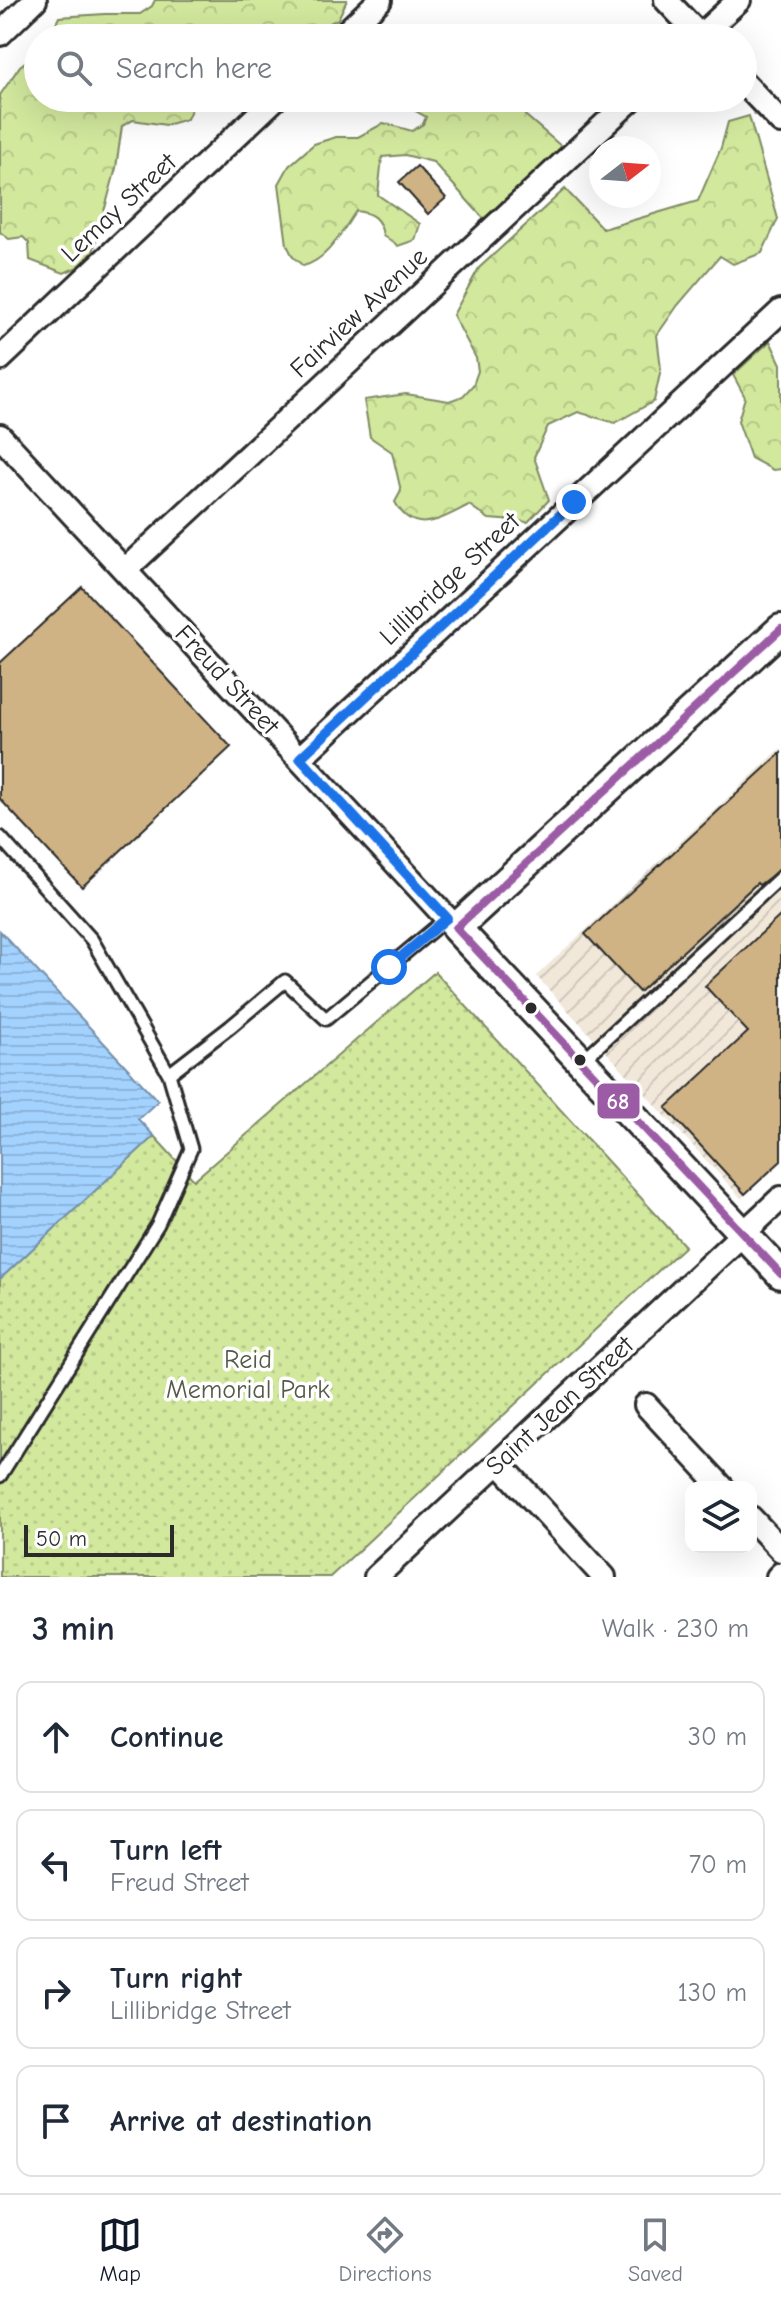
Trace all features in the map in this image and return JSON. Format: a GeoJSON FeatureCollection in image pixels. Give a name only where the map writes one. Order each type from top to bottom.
{"type":"FeatureCollection","features":[{"type":"Feature","properties":{"kind":"street"},"geometry":{"type":"LineString","coordinates":[[0,34],[35,0]]}},
{"type":"Feature","properties":{"kind":"street"},"geometry":{"type":"LineString","coordinates":[[355,24],[380,0]]}},
{"type":"Feature","properties":{"kind":"street"},"geometry":{"type":"LineString","coordinates":[[666,0],[688,24]]}},
{"type":"Feature","properties":{"kind":"street"},"geometry":{"type":"LineString","coordinates":[[714,24],[739,0]]}},
{"type":"Feature","properties":{"kind":"street"},"geometry":{"type":"LineString","coordinates":[[757,97],[781,122]]}},
{"type":"Feature","properties":{"kind":"street","name":"Lemay Street"},"geometry":{"type":"LineString","coordinates":[[0,359],[261,112]]}},
{"type":"Feature","properties":{"kind":"street","name":"Fairview Avenue"},"geometry":{"type":"LineString","coordinates":[[125,570],[618,112]]}},
{"type":"Feature","properties":{"kind":"street","name":"Lillibridge Street"},"geometry":{"type":"LineString","coordinates":[[300,758],[781,311]]}},
{"type":"Feature","properties":{"kind":"street","name":"Freud Street"},"geometry":{"type":"LineString","coordinates":[[2,441],[781,1274]]}},
{"type":"Feature","properties":{"kind":"street"},"geometry":{"type":"LineString","coordinates":[[452,923],[781,629]]}},
{"type":"Feature","properties":{"kind":"street","name":"Saint Jean Street"},"geometry":{"type":"LineString","coordinates":[[376,1577],[781,1198]]}},
{"type":"Feature","properties":{"kind":"street"},"geometry":{"type":"LineString","coordinates":[[646,1405],[716,1481]]}},
{"type":"Feature","properties":{"kind":"street"},"geometry":{"type":"LineString","coordinates":[[499,1463],[604,1577]]}},
{"type":"Feature","properties":{"kind":"street"},"geometry":{"type":"LineString","coordinates":[[757,1524],[781,1550]]}},
{"type":"Feature","properties":{"kind":"lane"},"geometry":{"type":"LineString","coordinates":[[0,837],[92,940],[169,1074],[191,1149],[158,1224],[0,1476]]}},
{"type":"Feature","properties":{"kind":"lane"},"geometry":{"type":"LineString","coordinates":[[582,1061],[781,877]]}},
{"type":"Feature","properties":{"kind":"lane"},"geometry":{"type":"LineString","coordinates":[[169,1074],[285,981],[326,1019],[452,923]]}},
{"type":"Feature","properties":{"kind":"shaded area"},"geometry":{"type":"Polygon","coordinates":[[[781,748],[781,1162],[741,1198],[536,976],[781,748]]]}},
{"type":"Feature","properties":{"kind":"green space"},"geometry":{"type":"Polygon","coordinates":[[[155,0],[347,0],[338,19],[328,24],[56,24],[59,17],[140,14],[155,0]]]}},
{"type":"Feature","properties":{"kind":"green space"},"geometry":{"type":"Polygon","coordinates":[[[24,63],[24,112],[190,112],[187,119],[166,125],[133,120],[122,126],[116,168],[93,252],[80,266],[64,273],[30,260],[29,243],[23,237],[9,239],[0,232],[0,95],[24,63]]]}},
{"type":"Feature","properties":{"kind":"green space"},"geometry":{"type":"Polygon","coordinates":[[[417,112],[525,112],[562,147],[484,219],[433,162],[405,155],[382,157],[378,195],[420,224],[415,240],[398,246],[383,235],[374,217],[356,211],[327,251],[303,266],[293,257],[287,245],[279,184],[289,166],[314,144],[336,137],[358,137],[384,123],[412,131],[423,124],[426,117],[417,112]]]}},
{"type":"Feature","properties":{"kind":"green space"},"geometry":{"type":"Polygon","coordinates":[[[749,116],[778,219],[762,253],[733,264],[720,256],[657,335],[661,369],[654,401],[615,423],[578,412],[548,426],[534,457],[549,500],[528,522],[489,519],[469,505],[429,522],[411,519],[403,513],[395,502],[401,491],[392,452],[370,437],[364,400],[406,394],[449,401],[463,396],[473,385],[478,371],[476,358],[453,315],[479,268],[565,189],[603,229],[698,201],[721,148],[728,122],[749,116]]]}},
{"type":"Feature","properties":{"kind":"green space"},"geometry":{"type":"Polygon","coordinates":[[[770,341],[781,364],[781,469],[773,470],[751,458],[738,421],[745,397],[733,375],[770,341]]]}},
{"type":"Feature","properties":{"kind":"green space","name":"Reid Memorial Park"},"geometry":{"type":"Polygon","coordinates":[[[435,972],[685,1246],[330,1577],[0,1577],[0,1279],[154,1136],[194,1180],[435,972]]]}},
{"type":"Feature","properties":{"kind":"water"},"geometry":{"type":"Polygon","coordinates":[[[0,931],[158,1101],[138,1119],[154,1136],[0,1279],[0,931]]]}},
{"type":"Feature","properties":{"kind":"building"},"geometry":{"type":"Polygon","coordinates":[[[417,166],[446,198],[428,214],[399,182],[417,166]]]}},
{"type":"Feature","properties":{"kind":"building"},"geometry":{"type":"Polygon","coordinates":[[[82,587],[231,747],[82,887],[0,799],[0,663],[82,587]]]}},
{"type":"Feature","properties":{"kind":"building"},"geometry":{"type":"Polygon","coordinates":[[[781,753],[781,869],[759,885],[757,883],[639,992],[585,934],[781,753]]]}},
{"type":"Feature","properties":{"kind":"building"},"geometry":{"type":"Polygon","coordinates":[[[781,915],[781,1161],[745,1194],[666,1108],[748,1032],[705,986],[781,915]]]}},
{"type":"Feature","properties":{"kind":"transit line","name":"68"},"geometry":{"type":"LineString","coordinates":[[456,928],[781,629]]}},
{"type":"Feature","properties":{"kind":"transit line","name":"68"},"geometry":{"type":"LineString","coordinates":[[456,928],[781,1274]]}},
{"type":"Feature","properties":{"kind":"route"},"geometry":{"type":"LineString","coordinates":[[389,967],[447,918],[300,758],[574,502]]}}]}
